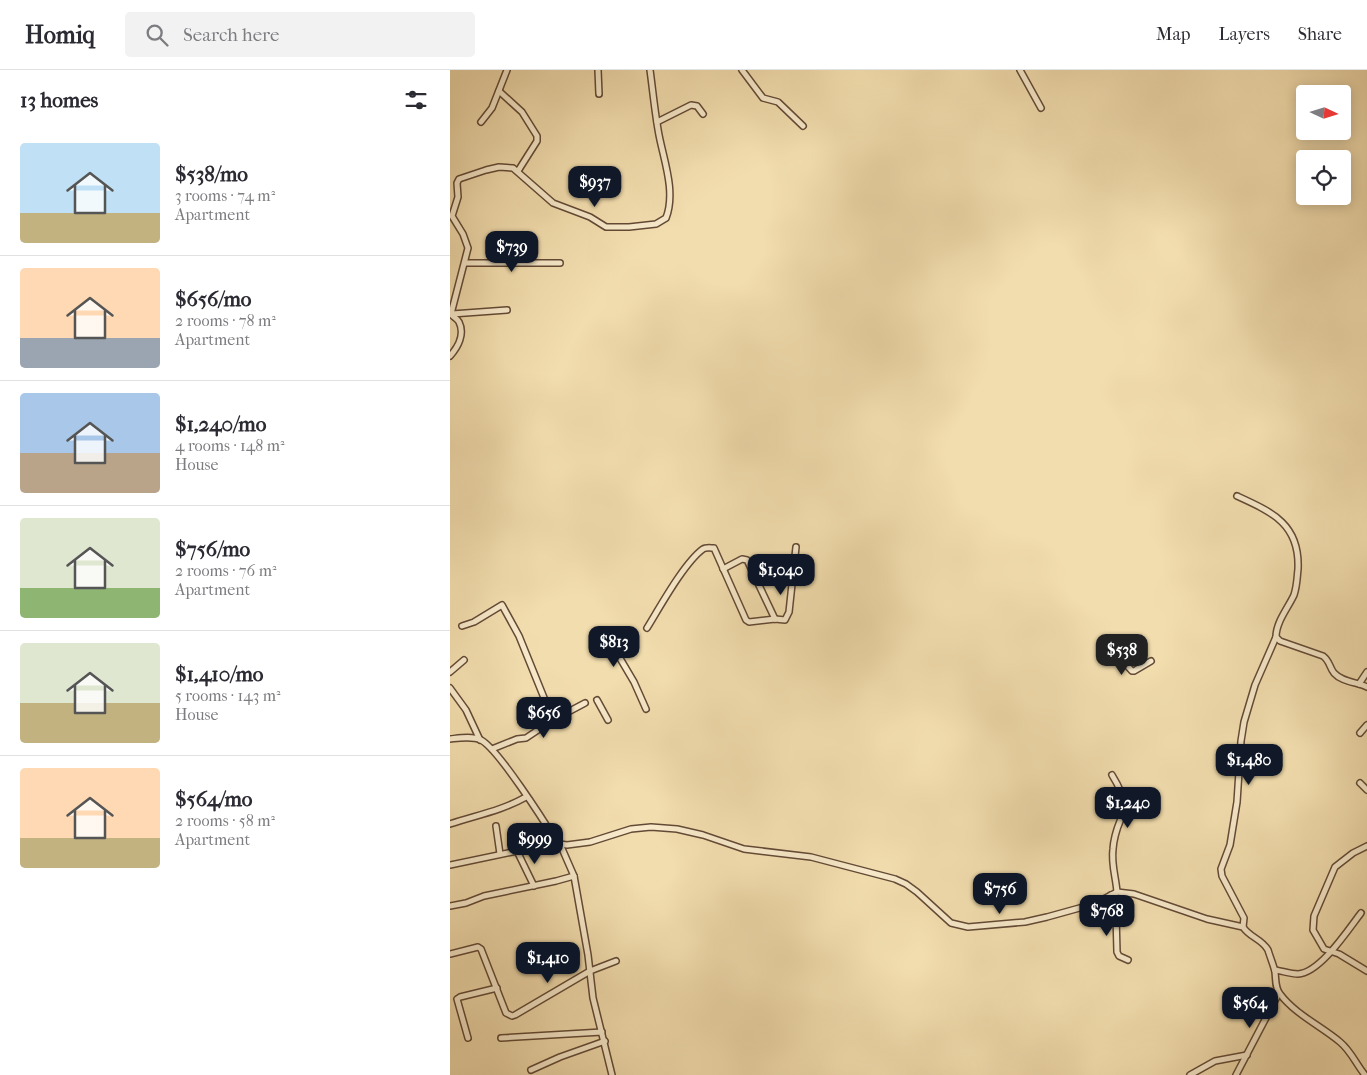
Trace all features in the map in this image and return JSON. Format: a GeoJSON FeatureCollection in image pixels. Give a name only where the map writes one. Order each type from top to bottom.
{"type":"FeatureCollection","features":[{"type":"Feature","properties":{"kind":"street"},"geometry":{"type":"LineString","coordinates":[[481,122],[492,108],[507,70]]}},
{"type":"Feature","properties":{"kind":"street"},"geometry":{"type":"LineString","coordinates":[[598,70],[600,94]]}},
{"type":"Feature","properties":{"kind":"street"},"geometry":{"type":"LineString","coordinates":[[451,314],[468,248],[467,241],[451,216],[458,197],[457,183],[459,179],[479,172],[499,168],[513,168],[553,203],[590,217],[606,227],[656,224],[666,218],[670,203],[667,175],[650,70]]}},
{"type":"Feature","properties":{"kind":"street"},"geometry":{"type":"LineString","coordinates":[[742,70],[763,98],[778,102],[803,126]]}},
{"type":"Feature","properties":{"kind":"street"},"geometry":{"type":"LineString","coordinates":[[1020,70],[1041,108]]}},
{"type":"Feature","properties":{"kind":"street"},"geometry":{"type":"LineString","coordinates":[[499,91],[522,112],[538,136],[537,141],[518,171]]}},
{"type":"Feature","properties":{"kind":"street"},"geometry":{"type":"LineString","coordinates":[[657,122],[691,105],[697,106],[703,114]]}},
{"type":"Feature","properties":{"kind":"street"},"geometry":{"type":"LineString","coordinates":[[465,263],[560,263]]}},
{"type":"Feature","properties":{"kind":"street"},"geometry":{"type":"LineString","coordinates":[[450,294],[457,293]]}},
{"type":"Feature","properties":{"kind":"street"},"geometry":{"type":"LineString","coordinates":[[451,314],[507,310]]}},
{"type":"Feature","properties":{"kind":"street"},"geometry":{"type":"LineString","coordinates":[[450,356],[456,350],[461,337],[460,324],[451,314]]}},
{"type":"Feature","properties":{"kind":"street"},"geometry":{"type":"LineString","coordinates":[[1237,496],[1262,508],[1286,524],[1297,551],[1298,560],[1296,588],[1276,629],[1276,637],[1258,677],[1244,722],[1237,802],[1230,845],[1221,869],[1222,876],[1244,918],[1243,927]]}},
{"type":"Feature","properties":{"kind":"street"},"geometry":{"type":"LineString","coordinates":[[647,628],[671,589],[693,559],[704,548],[714,548],[746,620],[749,622],[775,619],[785,620],[788,617],[796,548]]}},
{"type":"Feature","properties":{"kind":"street"},"geometry":{"type":"LineString","coordinates":[[723,569],[742,559],[748,560],[775,619]]}},
{"type":"Feature","properties":{"kind":"street"},"geometry":{"type":"LineString","coordinates":[[462,626],[474,622],[502,605],[520,636],[553,720]]}},
{"type":"Feature","properties":{"kind":"street"},"geometry":{"type":"LineString","coordinates":[[1276,637],[1280,641],[1323,656],[1329,661],[1332,670],[1340,678],[1367,687]]}},
{"type":"Feature","properties":{"kind":"street"},"geometry":{"type":"LineString","coordinates":[[1104,640],[1132,671],[1150,661]]}},
{"type":"Feature","properties":{"kind":"street"},"geometry":{"type":"LineString","coordinates":[[611,642],[634,682],[646,709]]}},
{"type":"Feature","properties":{"kind":"street"},"geometry":{"type":"LineString","coordinates":[[450,672],[464,660]]}},
{"type":"Feature","properties":{"kind":"street"},"geometry":{"type":"LineString","coordinates":[[1359,684],[1367,672]]}},
{"type":"Feature","properties":{"kind":"street"},"geometry":{"type":"LineString","coordinates":[[450,688],[466,710],[480,740]]}},
{"type":"Feature","properties":{"kind":"street"},"geometry":{"type":"LineString","coordinates":[[597,700],[608,720]]}},
{"type":"Feature","properties":{"kind":"street"},"geometry":{"type":"LineString","coordinates":[[492,750],[517,739],[526,738],[553,720],[585,704]]}},
{"type":"Feature","properties":{"kind":"street"},"geometry":{"type":"LineString","coordinates":[[1360,733],[1367,725]]}},
{"type":"Feature","properties":{"kind":"street"},"geometry":{"type":"LineString","coordinates":[[450,739],[473,738],[480,740],[492,750],[558,842],[574,876],[587,947],[593,998],[612,1075]]}},
{"type":"Feature","properties":{"kind":"street"},"geometry":{"type":"LineString","coordinates":[[1112,775],[1120,788],[1125,802],[1124,814],[1116,830],[1112,851],[1117,892]]}},
{"type":"Feature","properties":{"kind":"street"},"geometry":{"type":"LineString","coordinates":[[1360,783],[1367,790]]}},
{"type":"Feature","properties":{"kind":"street"},"geometry":{"type":"LineString","coordinates":[[450,824],[487,814],[514,804],[526,796]]}},
{"type":"Feature","properties":{"kind":"street"},"geometry":{"type":"LineString","coordinates":[[496,826],[500,854]]}},
{"type":"Feature","properties":{"kind":"street"},"geometry":{"type":"LineString","coordinates":[[450,865],[558,842],[568,845],[585,843],[631,829],[651,827],[688,831],[744,849],[812,857],[895,878],[917,892],[951,923],[968,928],[1025,922],[1094,904],[1117,892],[1134,894],[1207,919],[1243,927],[1264,944],[1275,970],[1279,993],[1299,1011],[1342,1043],[1353,1055],[1365,1075]]}},
{"type":"Feature","properties":{"kind":"street"},"geometry":{"type":"LineString","coordinates":[[1367,846],[1352,853],[1335,867],[1314,916],[1313,933],[1324,949],[1339,954],[1367,971]]}},
{"type":"Feature","properties":{"kind":"street"},"geometry":{"type":"LineString","coordinates":[[518,851],[534,886]]}},
{"type":"Feature","properties":{"kind":"street"},"geometry":{"type":"LineString","coordinates":[[450,906],[466,903],[484,896],[574,876]]}},
{"type":"Feature","properties":{"kind":"street"},"geometry":{"type":"LineString","coordinates":[[1111,895],[1116,915],[1116,952],[1119,956],[1128,960]]}},
{"type":"Feature","properties":{"kind":"street"},"geometry":{"type":"LineString","coordinates":[[1275,970],[1298,974],[1311,970],[1335,947],[1361,913]]}},
{"type":"Feature","properties":{"kind":"street"},"geometry":{"type":"LineString","coordinates":[[450,954],[478,947],[481,949],[506,1014],[515,1016],[590,971],[616,961]]}},
{"type":"Feature","properties":{"kind":"street"},"geometry":{"type":"LineString","coordinates":[[468,1038],[457,999],[497,988]]}},
{"type":"Feature","properties":{"kind":"street"},"geometry":{"type":"LineString","coordinates":[[1236,1075],[1279,993]]}},
{"type":"Feature","properties":{"kind":"street"},"geometry":{"type":"LineString","coordinates":[[501,1038],[602,1032]]}},
{"type":"Feature","properties":{"kind":"street"},"geometry":{"type":"LineString","coordinates":[[531,1070],[604,1041]]}},
{"type":"Feature","properties":{"kind":"street"},"geometry":{"type":"LineString","coordinates":[[1190,1075],[1215,1061],[1246,1055]]}}]}
